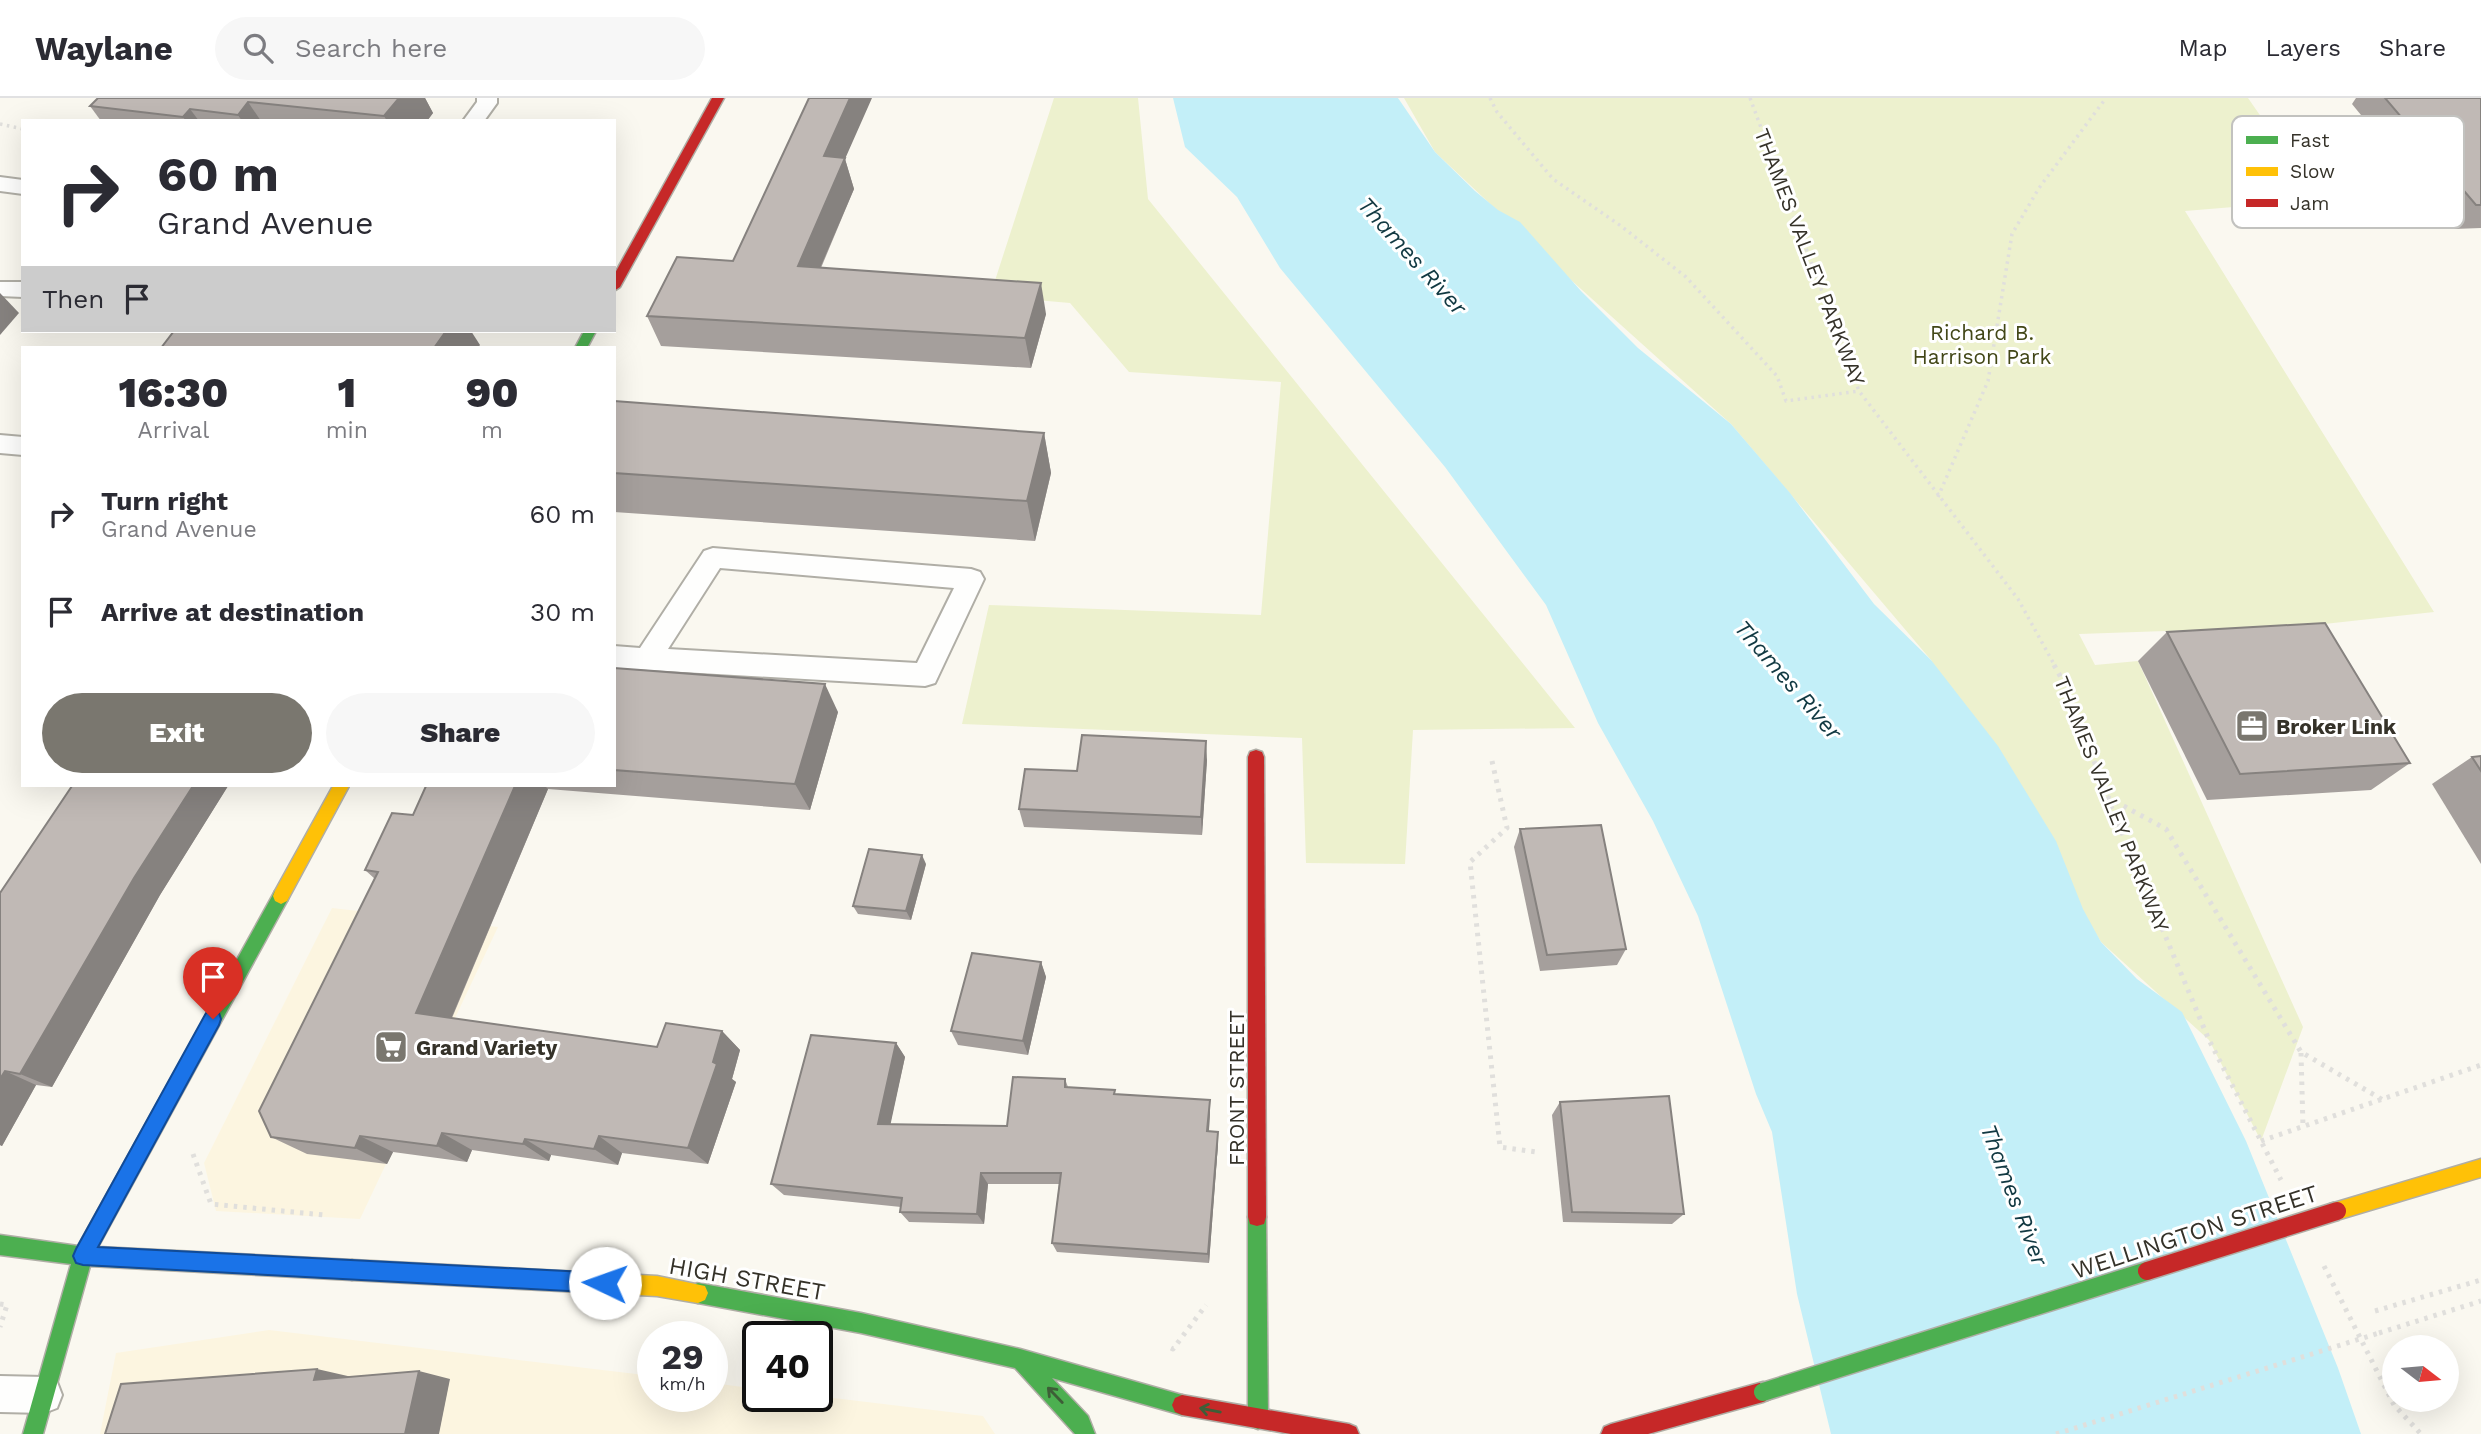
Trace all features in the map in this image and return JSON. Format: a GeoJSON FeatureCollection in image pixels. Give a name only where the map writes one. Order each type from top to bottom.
{"type":"FeatureCollection","features":[{"type":"Feature","properties":{"kind":"street"},"geometry":{"type":"LineString","coordinates":[[616,283],[718,98]]}},
{"type":"Feature","properties":{"kind":"street","name":"FRONT STREET"},"geometry":{"type":"LineString","coordinates":[[1256,757],[1258,1419]]}},
{"type":"Feature","properties":{"kind":"street"},"geometry":{"type":"LineString","coordinates":[[33,1434],[83,1256],[340,787]]}},
{"type":"Feature","properties":{"kind":"street","name":"WELLINGTON STREET"},"geometry":{"type":"LineString","coordinates":[[1611,1434],[1763,1392],[2481,1168]]}},
{"type":"Feature","properties":{"kind":"street","name":"HIGH STREET"},"geometry":{"type":"LineString","coordinates":[[0,1245],[83,1256],[657,1286],[861,1323],[1020,1359],[1179,1405],[1349,1434]]}},
{"type":"Feature","properties":{"kind":"street"},"geometry":{"type":"LineString","coordinates":[[1020,1359],[1081,1423],[1085,1434]]}},
{"type":"Feature","properties":{"kind":"lane"},"geometry":{"type":"LineString","coordinates":[[475,119],[487,103],[487,98]]}},
{"type":"Feature","properties":{"kind":"lane"},"geometry":{"type":"LineString","coordinates":[[0,184],[21,187]]}},
{"type":"Feature","properties":{"kind":"lane"},"geometry":{"type":"LineString","coordinates":[[0,289],[21,290]]}},
{"type":"Feature","properties":{"kind":"lane"},"geometry":{"type":"LineString","coordinates":[[0,444],[21,446]]}},
{"type":"Feature","properties":{"kind":"lane"},"geometry":{"type":"LineString","coordinates":[[616,657],[647,659],[925,675],[971,579],[713,558],[647,659]]}},
{"type":"Feature","properties":{"kind":"lane"},"geometry":{"type":"LineString","coordinates":[[0,1394],[44,1395]]}},
{"type":"Feature","properties":{"kind":"path"},"geometry":{"type":"LineString","coordinates":[[1490,98],[1497,112],[1553,179],[1621,226],[1686,277],[1777,376],[1786,401],[1859,391]]}},
{"type":"Feature","properties":{"kind":"path","name":"THAMES VALLEY PARKWAY"},"geometry":{"type":"LineString","coordinates":[[1750,98],[1859,391],[2018,599],[2069,692],[2107,797],[2209,1040],[2286,1189]]}},
{"type":"Feature","properties":{"kind":"path"},"geometry":{"type":"LineString","coordinates":[[1938,497],[1988,381],[2011,234],[2039,188],[2106,98]]}},
{"type":"Feature","properties":{"kind":"path"},"geometry":{"type":"LineString","coordinates":[[0,124],[21,129]]}},
{"type":"Feature","properties":{"kind":"path"},"geometry":{"type":"LineString","coordinates":[[1492,761],[1507,828],[1470,862],[1500,1147],[1536,1152]]}},
{"type":"Feature","properties":{"kind":"path"},"geometry":{"type":"LineString","coordinates":[[2107,797],[2166,829],[2301,1052],[2382,1100]]}},
{"type":"Feature","properties":{"kind":"path"},"geometry":{"type":"LineString","coordinates":[[2301,1052],[2303,1127]]}},
{"type":"Feature","properties":{"kind":"path"},"geometry":{"type":"LineString","coordinates":[[2261,1141],[2481,1065]]}},
{"type":"Feature","properties":{"kind":"path"},"geometry":{"type":"LineString","coordinates":[[191,1149],[211,1204],[333,1216]]}},
{"type":"Feature","properties":{"kind":"path"},"geometry":{"type":"LineString","coordinates":[[2322,1261],[2394,1405],[2421,1434]]}},
{"type":"Feature","properties":{"kind":"path"},"geometry":{"type":"LineString","coordinates":[[2375,1311],[2481,1280]]}},
{"type":"Feature","properties":{"kind":"path"},"geometry":{"type":"LineString","coordinates":[[1160,1346],[1173,1349],[1214,1293]]}},
{"type":"Feature","properties":{"kind":"path"},"geometry":{"type":"LineString","coordinates":[[2056,1434],[2481,1301]]}},
{"type":"Feature","properties":{"kind":"path"},"geometry":{"type":"LineString","coordinates":[[0,1304],[7,1305],[0,1327]]}},
{"type":"Feature","properties":{"kind":"shaded area"},"geometry":{"type":"Polygon","coordinates":[[[332,908],[498,927],[360,1219],[216,1211],[204,1163],[332,908]]]}},
{"type":"Feature","properties":{"kind":"shaded area"},"geometry":{"type":"Polygon","coordinates":[[[269,1330],[637,1374],[637,1412],[728,1412],[728,1385],[742,1387],[742,1412],[833,1412],[833,1398],[983,1416],[995,1434],[100,1434],[116,1353],[269,1330]]]}},
{"type":"Feature","properties":{"kind":"green space"},"geometry":{"type":"Polygon","coordinates":[[[1054,98],[1138,98],[1148,199],[1575,728],[1413,730],[1405,864],[1306,863],[1302,738],[962,724],[989,605],[1261,615],[1281,382],[1129,372],[1070,303],[990,296],[1054,98]]]}},
{"type":"Feature","properties":{"kind":"green space","name":"Richard B. Harrison Park"},"geometry":{"type":"Polygon","coordinates":[[[1404,98],[2248,98],[2261,116],[2232,116],[2232,207],[2185,211],[2434,612],[2306,626],[2079,634],[2095,665],[2138,661],[2303,1027],[2261,1141],[2209,1040],[2101,942],[1931,660],[1731,424],[1571,280],[1435,152],[1404,98]]]}},
{"type":"Feature","properties":{"kind":"water","name":"Thames River"},"geometry":{"type":"Polygon","coordinates":[[[1173,98],[1398,98],[1435,152],[1498,210],[1520,222],[1581,291],[1638,348],[1731,424],[1790,493],[1874,604],[1931,660],[1998,746],[2056,841],[2083,909],[2101,942],[2137,979],[2182,1012],[2246,1141],[2338,1368],[2361,1434],[1831,1434],[1797,1294],[1772,1132],[1756,1094],[1698,916],[1653,821],[1598,723],[1546,605],[1445,467],[1280,268],[1237,197],[1185,147],[1173,98]]]}},
{"type":"Feature","properties":{"kind":"building"},"geometry":{"type":"Polygon","coordinates":[[[98,98],[399,98],[384,116],[248,102],[238,115],[190,109],[183,117],[90,106],[98,98]]]}},
{"type":"Feature","properties":{"kind":"building"},"geometry":{"type":"Polygon","coordinates":[[[809,98],[850,98],[824,156],[845,158],[798,266],[1041,283],[1025,338],[647,316],[677,257],[733,261],[809,98]]]}},
{"type":"Feature","properties":{"kind":"building"},"geometry":{"type":"Polygon","coordinates":[[[2385,98],[2481,98],[2481,205],[2476,205],[2464,191],[2464,116],[2400,116],[2385,98]]]}},
{"type":"Feature","properties":{"kind":"building"},"geometry":{"type":"Polygon","coordinates":[[[172,333],[445,333],[435,346],[163,346],[172,333]]]}},
{"type":"Feature","properties":{"kind":"building"},"geometry":{"type":"Polygon","coordinates":[[[616,401],[1044,433],[1027,501],[616,473],[616,401]]]}},
{"type":"Feature","properties":{"kind":"building"},"geometry":{"type":"Polygon","coordinates":[[[2325,623],[2410,763],[2240,774],[2167,632],[2325,623]]]}},
{"type":"Feature","properties":{"kind":"building"},"geometry":{"type":"Polygon","coordinates":[[[616,668],[825,684],[795,784],[616,770],[616,668]]]}},
{"type":"Feature","properties":{"kind":"building"},"geometry":{"type":"Polygon","coordinates":[[[1082,735],[1206,741],[1201,817],[1019,809],[1025,769],[1077,771],[1082,735]]]}},
{"type":"Feature","properties":{"kind":"building"},"geometry":{"type":"Polygon","coordinates":[[[2481,756],[2481,771],[2472,757],[2481,756]]]}},
{"type":"Feature","properties":{"kind":"building"},"geometry":{"type":"Polygon","coordinates":[[[71,787],[192,787],[134,878],[20,1074],[5,1071],[0,1079],[0,893],[71,787]]]}},
{"type":"Feature","properties":{"kind":"building"},"geometry":{"type":"Polygon","coordinates":[[[426,787],[515,787],[416,1013],[657,1047],[666,1023],[722,1031],[713,1062],[717,1064],[688,1148],[599,1136],[594,1149],[525,1139],[523,1144],[442,1133],[437,1146],[360,1136],[355,1148],[271,1137],[259,1111],[378,872],[365,870],[392,813],[413,815],[426,787]]]}},
{"type":"Feature","properties":{"kind":"building"},"geometry":{"type":"Polygon","coordinates":[[[1601,825],[1626,949],[1547,955],[1520,829],[1601,825]]]}},
{"type":"Feature","properties":{"kind":"building"},"geometry":{"type":"Polygon","coordinates":[[[869,849],[922,855],[906,911],[853,906],[869,849]]]}},
{"type":"Feature","properties":{"kind":"building"},"geometry":{"type":"Polygon","coordinates":[[[972,953],[1041,962],[1023,1041],[951,1031],[972,953]]]}},
{"type":"Feature","properties":{"kind":"building"},"geometry":{"type":"Polygon","coordinates":[[[811,1035],[896,1043],[878,1124],[1007,1126],[1013,1077],[1065,1079],[1065,1087],[1115,1090],[1114,1094],[1210,1100],[1207,1131],[1218,1132],[1208,1254],[1052,1243],[1061,1173],[981,1173],[977,1214],[900,1212],[902,1198],[771,1184],[811,1035]]]}},
{"type":"Feature","properties":{"kind":"building"},"geometry":{"type":"Polygon","coordinates":[[[1669,1096],[1684,1214],[1572,1212],[1560,1102],[1669,1096]]]}},
{"type":"Feature","properties":{"kind":"building"},"geometry":{"type":"Polygon","coordinates":[[[317,1369],[314,1380],[419,1371],[405,1434],[105,1434],[121,1384],[317,1369]]]}},
{"type":"Feature","properties":{"kind":"traffic: fast"},"geometry":{"type":"LineString","coordinates":[[582,346],[589,333]]}},
{"type":"Feature","properties":{"kind":"traffic: fast"},"geometry":{"type":"LineString","coordinates":[[33,1434],[83,1256],[281,896]]}},
{"type":"Feature","properties":{"kind":"traffic: fast"},"geometry":{"type":"LineString","coordinates":[[1257,1217],[1258,1419]]}},
{"type":"Feature","properties":{"kind":"traffic: fast"},"geometry":{"type":"LineString","coordinates":[[0,1245],[83,1256],[352,1270]]}},
{"type":"Feature","properties":{"kind":"traffic: fast"},"geometry":{"type":"LineString","coordinates":[[1763,1392],[2147,1271]]}},
{"type":"Feature","properties":{"kind":"traffic: fast"},"geometry":{"type":"LineString","coordinates":[[698,1293],[861,1323],[1020,1359],[1182,1405]]}},
{"type":"Feature","properties":{"kind":"traffic: fast"},"geometry":{"type":"LineString","coordinates":[[1022,1361],[1081,1423],[1085,1434]]}},
{"type":"Feature","properties":{"kind":"traffic: slow"},"geometry":{"type":"LineString","coordinates":[[281,896],[340,787]]}},
{"type":"Feature","properties":{"kind":"traffic: slow"},"geometry":{"type":"LineString","coordinates":[[2337,1211],[2481,1168]]}},
{"type":"Feature","properties":{"kind":"traffic: slow"},"geometry":{"type":"LineString","coordinates":[[352,1270],[657,1286],[698,1293]]}},
{"type":"Feature","properties":{"kind":"traffic: jam"},"geometry":{"type":"LineString","coordinates":[[616,283],[718,98]]}},
{"type":"Feature","properties":{"kind":"traffic: jam"},"geometry":{"type":"LineString","coordinates":[[1256,757],[1257,1217]]}},
{"type":"Feature","properties":{"kind":"traffic: jam"},"geometry":{"type":"LineString","coordinates":[[2147,1271],[2337,1211]]}},
{"type":"Feature","properties":{"kind":"traffic: jam"},"geometry":{"type":"LineString","coordinates":[[1611,1434],[1763,1392]]}},
{"type":"Feature","properties":{"kind":"traffic: jam"},"geometry":{"type":"LineString","coordinates":[[1182,1405],[1349,1434]]}},
{"type":"Feature","properties":{"kind":"place","name":"Broker Link"},"geometry":{"type":"Point","coordinates":[2252,726]}},
{"type":"Feature","properties":{"kind":"place","name":"Grand Variety"},"geometry":{"type":"Point","coordinates":[391,1047]}},
{"type":"Feature","properties":{"kind":"route"},"geometry":{"type":"LineString","coordinates":[[213,1019],[83,1256],[605,1283]]}}]}
